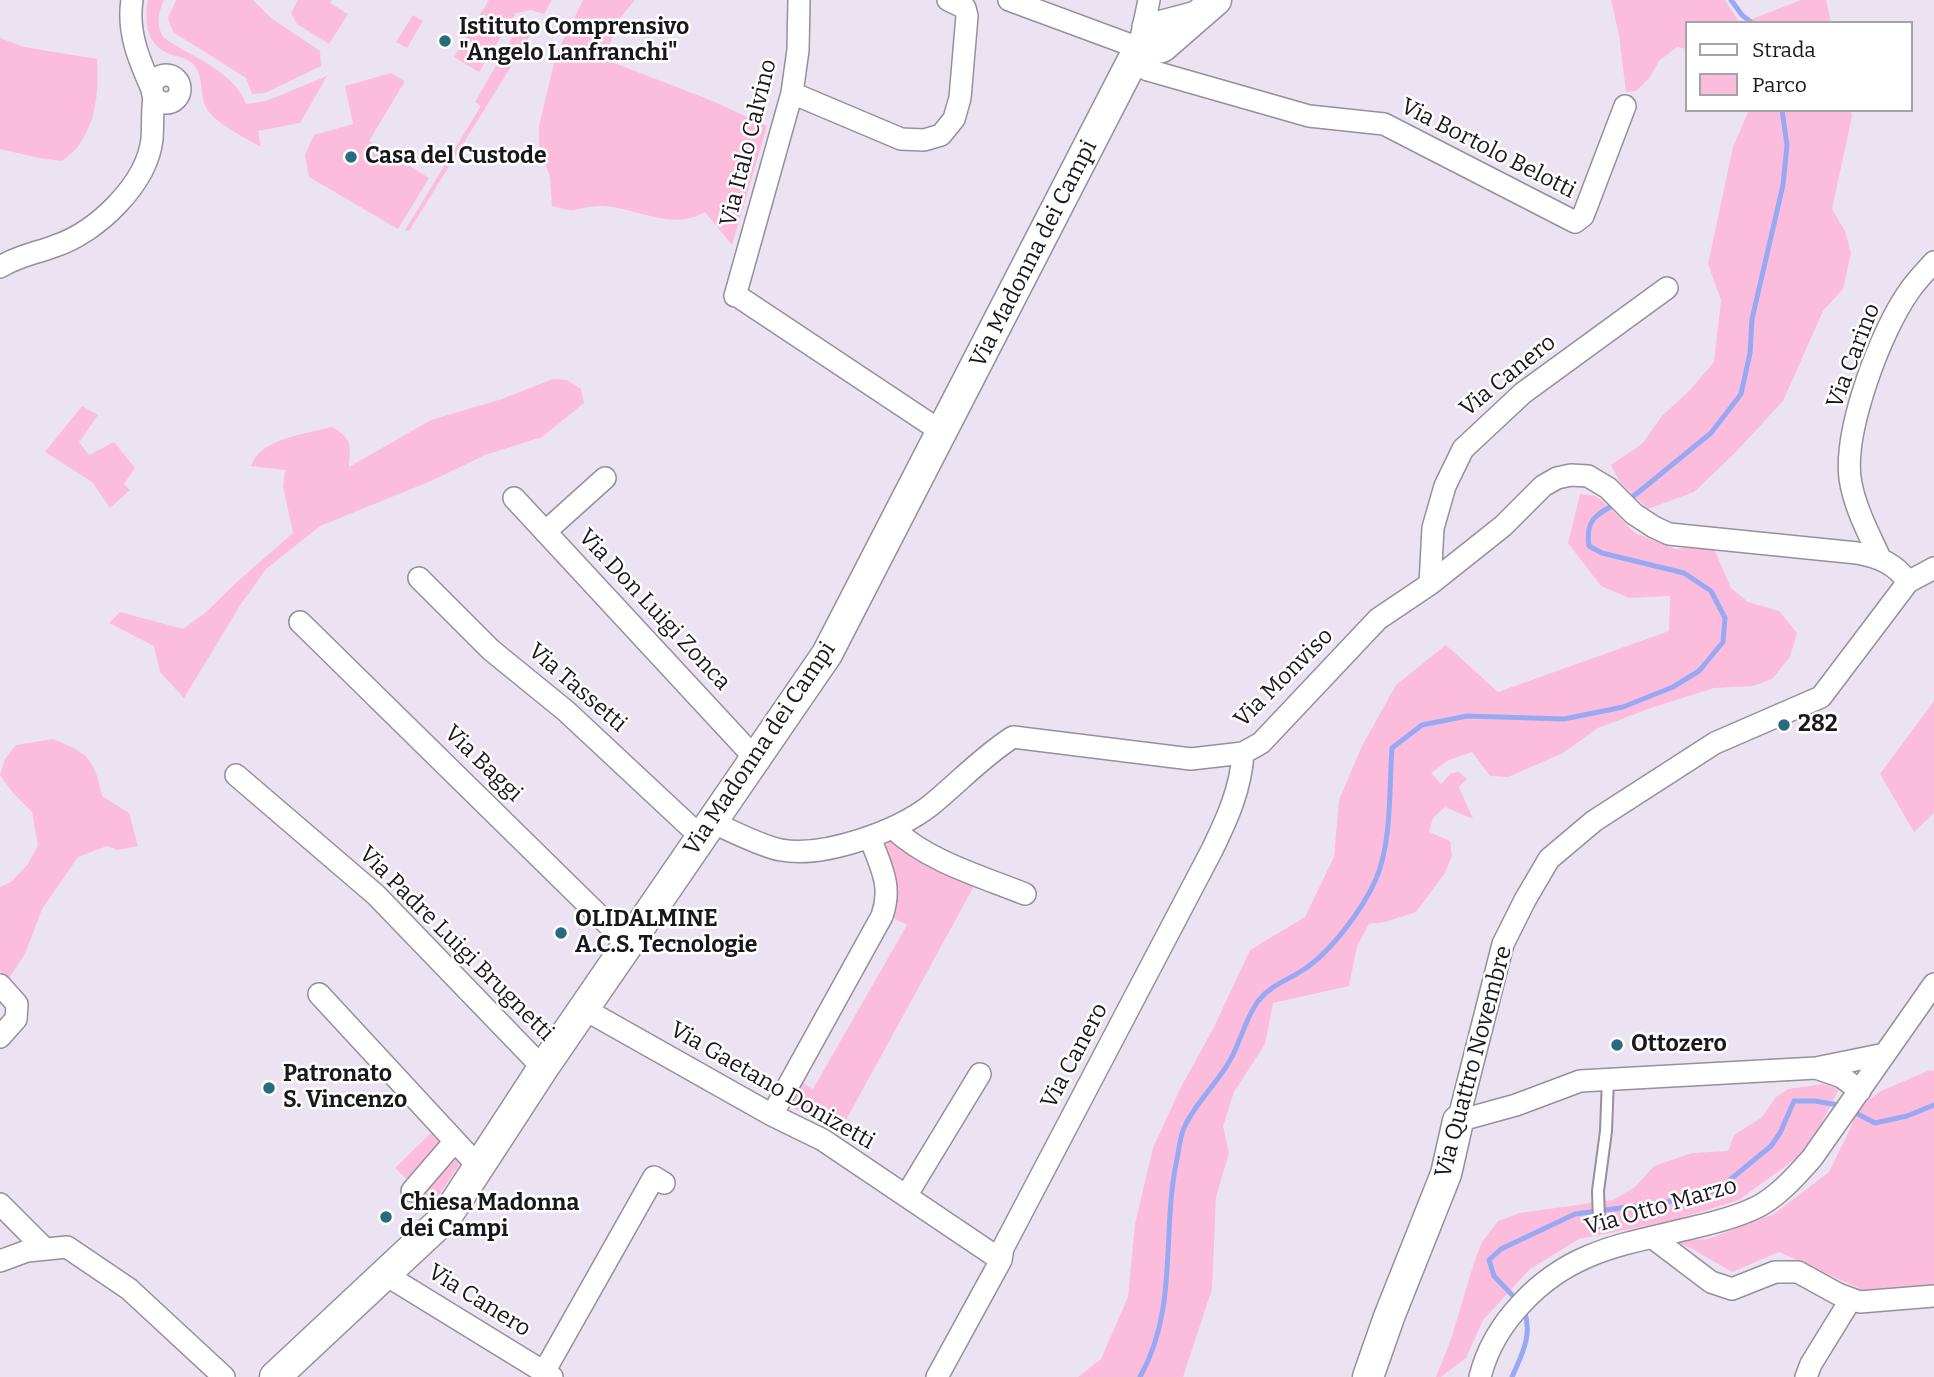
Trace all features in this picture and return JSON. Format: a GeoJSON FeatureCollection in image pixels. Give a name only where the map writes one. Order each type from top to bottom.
{"type":"FeatureCollection","features":[{"type":"Feature","properties":{"kind":"street"},"geometry":{"type":"LineString","coordinates":[[0,267],[21,255],[55,246],[88,231],[124,196],[139,175],[152,140],[161,90],[138,58],[132,35],[132,0]]}},
{"type":"Feature","properties":{"kind":"street","name":"Via Italo Calvino"},"geometry":{"type":"LineString","coordinates":[[799,0],[798,50],[792,93],[739,297],[942,432]]}},
{"type":"Feature","properties":{"kind":"street"},"geometry":{"type":"LineString","coordinates":[[792,93],[901,139],[924,140],[941,135],[954,119],[960,98],[967,16],[965,8],[948,0]]}},
{"type":"Feature","properties":{"kind":"street"},"geometry":{"type":"LineString","coordinates":[[1009,0],[1151,49],[1162,47],[1210,5]]}},
{"type":"Feature","properties":{"kind":"street"},"geometry":{"type":"LineString","coordinates":[[1138,45],[1149,0]]}},
{"type":"Feature","properties":{"kind":"street","name":"Via Bortolo Belotti"},"geometry":{"type":"LineString","coordinates":[[1138,45],[1147,71],[1309,116],[1384,124],[1575,222],[1583,216],[1625,106]]}},
{"type":"Feature","properties":{"kind":"street","name":"Via Madonna dei Campi"},"geometry":{"type":"LineString","coordinates":[[275,1377],[446,1217],[543,1068],[827,654],[1138,45]]}},
{"type":"Feature","properties":{"kind":"street","name":"Via Carino"},"geometry":{"type":"LineString","coordinates":[[1880,558],[1853,497],[1850,474],[1860,403],[1884,339],[1909,292],[1934,262]]}},
{"type":"Feature","properties":{"kind":"street","name":"Via Canero"},"geometry":{"type":"LineString","coordinates":[[1430,584],[1433,528],[1446,486],[1463,449],[1522,393],[1667,288]]}},
{"type":"Feature","properties":{"kind":"street","name":"Via Monviso"},"geometry":{"type":"LineString","coordinates":[[707,829],[780,850],[825,849],[870,837],[894,829],[929,806],[991,751],[1013,737],[1191,759],[1243,753],[1261,744],[1378,619],[1430,584],[1503,526],[1543,486],[1557,478],[1588,476],[1608,488],[1634,514],[1670,534],[1857,553],[1880,558]]}},
{"type":"Feature","properties":{"kind":"street"},"geometry":{"type":"LineString","coordinates":[[545,532],[605,478]]}},
{"type":"Feature","properties":{"kind":"street","name":"Via Don Luigi Zonca"},"geometry":{"type":"LineString","coordinates":[[514,498],[755,758]]}},
{"type":"Feature","properties":{"kind":"street"},"geometry":{"type":"LineString","coordinates":[[1880,558],[1901,572],[1908,582]]}},
{"type":"Feature","properties":{"kind":"street","name":"Via Quattro Novembre"},"geometry":{"type":"LineString","coordinates":[[1368,1377],[1446,1174],[1503,944],[1549,859],[1594,821],[1715,743],[1821,696],[1908,582],[1934,568]]}},
{"type":"Feature","properties":{"kind":"street","name":"Via Tassetti"},"geometry":{"type":"LineString","coordinates":[[419,579],[491,650],[707,829]]}},
{"type":"Feature","properties":{"kind":"street","name":"Via Baggi"},"geometry":{"type":"LineString","coordinates":[[300,622],[628,944]]}},
{"type":"Feature","properties":{"kind":"street","name":"Via Canero"},"geometry":{"type":"LineString","coordinates":[[937,1377],[1001,1260],[1003,1248],[1231,810],[1242,770],[1243,753]]}},
{"type":"Feature","properties":{"kind":"street","name":"Via Padre Luigi Brugnetti"},"geometry":{"type":"LineString","coordinates":[[236,775],[376,895],[543,1068]]}},
{"type":"Feature","properties":{"kind":"street"},"geometry":{"type":"LineString","coordinates":[[894,829],[908,843],[1025,894]]}},
{"type":"Feature","properties":{"kind":"street"},"geometry":{"type":"LineString","coordinates":[[772,1115],[882,916],[887,902],[888,886],[870,837]]}},
{"type":"Feature","properties":{"kind":"street","name":"Via Otto Marzo"},"geometry":{"type":"LineString","coordinates":[[1480,1377],[1491,1344],[1513,1312],[1539,1284],[1569,1263],[1597,1251],[1726,1220],[1760,1205],[1791,1182],[1812,1158],[1859,1093],[1934,984]]}},
{"type":"Feature","properties":{"kind":"street"},"geometry":{"type":"LineString","coordinates":[[0,985],[17,1004],[16,1019],[0,1037]]}},
{"type":"Feature","properties":{"kind":"street"},"geometry":{"type":"LineString","coordinates":[[319,994],[479,1167]]}},
{"type":"Feature","properties":{"kind":"street","name":"Via Gaetano Donizetti"},"geometry":{"type":"LineString","coordinates":[[584,1009],[772,1115],[823,1140],[1001,1260]]}},
{"type":"Feature","properties":{"kind":"street"},"geometry":{"type":"LineString","coordinates":[[1458,1121],[1516,1105],[1580,1081],[1816,1068],[1885,1054]]}},
{"type":"Feature","properties":{"kind":"street"},"geometry":{"type":"LineString","coordinates":[[1816,1068],[1842,1077],[1859,1093]]}},
{"type":"Feature","properties":{"kind":"street"},"geometry":{"type":"LineString","coordinates":[[906,1196],[980,1074]]}},
{"type":"Feature","properties":{"kind":"street"},"geometry":{"type":"LineString","coordinates":[[412,1191],[455,1141]]}},
{"type":"Feature","properties":{"kind":"street","name":"Via Canero"},"geometry":{"type":"LineString","coordinates":[[386,1275],[548,1375],[654,1177],[664,1183]]}},
{"type":"Feature","properties":{"kind":"street"},"geometry":{"type":"LineString","coordinates":[[0,1205],[45,1249]]}},
{"type":"Feature","properties":{"kind":"street"},"geometry":{"type":"LineString","coordinates":[[1653,1238],[1711,1282],[1732,1289],[1775,1272],[1798,1272],[1860,1302],[1934,1296]]}},
{"type":"Feature","properties":{"kind":"street"},"geometry":{"type":"LineString","coordinates":[[0,1261],[27,1251],[67,1247],[129,1289],[224,1377]]}},
{"type":"Feature","properties":{"kind":"street"},"geometry":{"type":"LineString","coordinates":[[1806,1377],[1811,1364],[1851,1299]]}},
{"type":"Feature","properties":{"kind":"lane"},"geometry":{"type":"LineString","coordinates":[[1600,1222],[1598,1191],[1606,1131],[1608,1079]]}},
{"type":"Feature","properties":{"kind":"green space"},"geometry":{"type":"Polygon","coordinates":[[[148,0],[164,0],[159,18],[163,37],[222,73],[240,92],[246,104],[266,101],[327,76],[300,123],[258,131],[261,147],[217,120],[204,104],[196,68],[186,59],[160,49],[151,37],[146,15],[148,0]]]}},
{"type":"Feature","properties":{"kind":"green space"},"geometry":{"type":"Polygon","coordinates":[[[176,0],[253,0],[271,18],[320,51],[321,66],[265,93],[252,94],[246,78],[173,32],[168,18],[176,0]]]}},
{"type":"Feature","properties":{"kind":"green space"},"geometry":{"type":"Polygon","coordinates":[[[298,0],[332,0],[330,3],[348,14],[329,44],[297,24],[291,13],[298,0]]]}},
{"type":"Feature","properties":{"kind":"green space"},"geometry":{"type":"Polygon","coordinates":[[[489,0],[552,0],[544,14],[531,10],[516,13],[479,72],[454,57],[489,0]]]}},
{"type":"Feature","properties":{"kind":"green space"},"geometry":{"type":"Polygon","coordinates":[[[583,0],[635,0],[620,18],[604,59],[710,100],[767,126],[732,245],[705,212],[680,220],[654,217],[615,207],[598,206],[571,210],[552,206],[550,177],[539,145],[539,126],[556,55],[583,0]]]}},
{"type":"Feature","properties":{"kind":"green space"},"geometry":{"type":"Polygon","coordinates":[[[1611,0],[1725,0],[1739,21],[1686,21],[1686,49],[1677,47],[1659,61],[1650,77],[1636,91],[1626,92],[1619,35],[1611,0]]]}},
{"type":"Feature","properties":{"kind":"green space"},"geometry":{"type":"Polygon","coordinates":[[[1801,0],[1826,0],[1831,21],[1747,21],[1801,0]]]}},
{"type":"Feature","properties":{"kind":"green space"},"geometry":{"type":"Polygon","coordinates":[[[413,15],[423,21],[407,48],[396,42],[413,15]]]}},
{"type":"Feature","properties":{"kind":"green space"},"geometry":{"type":"Polygon","coordinates":[[[530,19],[538,23],[409,231],[405,230],[481,106],[475,102],[520,24],[530,19]]]}},
{"type":"Feature","properties":{"kind":"green space"},"geometry":{"type":"Polygon","coordinates":[[[0,38],[24,47],[97,59],[97,92],[90,125],[77,147],[62,161],[0,149],[0,38]]]}},
{"type":"Feature","properties":{"kind":"green space"},"geometry":{"type":"Polygon","coordinates":[[[391,73],[405,81],[369,141],[429,178],[398,229],[309,177],[305,155],[314,135],[353,124],[345,86],[391,73]]]}},
{"type":"Feature","properties":{"kind":"green space"},"geometry":{"type":"Polygon","coordinates":[[[1748,112],[1851,112],[1832,209],[1845,231],[1851,253],[1843,289],[1823,311],[1783,401],[1694,492],[1648,509],[1619,481],[1611,465],[1642,444],[1662,416],[1689,391],[1714,362],[1721,300],[1708,264],[1733,147],[1748,112]]]}},
{"type":"Feature","properties":{"kind":"green space"},"geometry":{"type":"Polygon","coordinates":[[[553,379],[567,380],[581,389],[584,403],[542,437],[485,455],[431,481],[320,526],[266,569],[241,604],[184,698],[160,672],[154,646],[109,623],[120,612],[183,629],[205,613],[293,533],[283,486],[285,470],[251,466],[264,449],[274,443],[332,427],[344,436],[349,444],[349,467],[431,420],[502,399],[553,379]]]}},
{"type":"Feature","properties":{"kind":"green space"},"geometry":{"type":"Polygon","coordinates":[[[82,406],[98,415],[79,442],[89,455],[114,442],[135,468],[124,484],[130,490],[110,508],[92,482],[45,452],[82,406]]]}},
{"type":"Feature","properties":{"kind":"green space"},"geometry":{"type":"Polygon","coordinates":[[[1580,494],[1595,496],[1603,501],[1635,533],[1676,549],[1712,544],[1731,588],[1748,602],[1779,611],[1797,633],[1790,657],[1772,679],[1753,686],[1714,688],[1651,708],[1598,728],[1563,753],[1508,777],[1490,776],[1472,752],[1449,760],[1431,773],[1441,784],[1451,773],[1459,772],[1467,779],[1459,787],[1473,819],[1445,807],[1433,818],[1429,832],[1450,841],[1452,856],[1445,873],[1416,912],[1369,924],[1357,946],[1349,986],[1273,1003],[1265,1044],[1234,1092],[1223,1126],[1229,1153],[1216,1197],[1212,1289],[1183,1377],[1078,1377],[1101,1359],[1128,1297],[1135,1224],[1153,1148],[1181,1087],[1214,1027],[1250,950],[1305,917],[1334,857],[1339,800],[1362,746],[1396,685],[1446,645],[1498,692],[1669,631],[1670,596],[1629,598],[1601,586],[1568,543],[1580,494]]]}},
{"type":"Feature","properties":{"kind":"green space"},"geometry":{"type":"Polygon","coordinates":[[[1934,701],[1934,813],[1914,832],[1880,774],[1934,701]]]}},
{"type":"Feature","properties":{"kind":"green space"},"geometry":{"type":"Polygon","coordinates":[[[53,739],[74,748],[88,758],[96,773],[102,796],[129,813],[138,846],[118,850],[107,846],[78,857],[42,909],[25,954],[9,978],[0,971],[0,887],[11,882],[27,865],[38,846],[32,812],[0,775],[5,759],[16,745],[53,739]]]}},
{"type":"Feature","properties":{"kind":"green space"},"geometry":{"type":"Polygon","coordinates":[[[891,840],[978,879],[846,1120],[813,1102],[807,1116],[792,1107],[790,1097],[798,1080],[813,1089],[907,925],[890,916],[896,889],[882,850],[891,840]]]}},
{"type":"Feature","properties":{"kind":"green space"},"geometry":{"type":"Polygon","coordinates":[[[1930,1070],[1934,1071],[1934,1286],[1876,1296],[1779,1252],[1732,1272],[1674,1241],[1708,1239],[1774,1214],[1829,1172],[1851,1127],[1857,1108],[1881,1091],[1930,1070]]]}},
{"type":"Feature","properties":{"kind":"green space"},"geometry":{"type":"Polygon","coordinates":[[[1823,1084],[1839,1089],[1821,1124],[1798,1157],[1739,1200],[1671,1221],[1579,1239],[1530,1269],[1483,1320],[1466,1358],[1441,1377],[1436,1377],[1482,1242],[1498,1221],[1520,1213],[1613,1200],[1635,1187],[1654,1166],[1692,1153],[1728,1151],[1734,1135],[1761,1118],[1776,1097],[1788,1089],[1823,1084]]]}},
{"type":"Feature","properties":{"kind":"green space"},"geometry":{"type":"Polygon","coordinates":[[[433,1131],[463,1159],[433,1204],[395,1168],[433,1131]]]}},
{"type":"Feature","properties":{"kind":"waterway"},"geometry":{"type":"LineString","coordinates":[[1731,0],[1750,21]]}},
{"type":"Feature","properties":{"kind":"waterway"},"geometry":{"type":"LineString","coordinates":[[1627,499],[1711,433],[1741,394],[1750,353],[1752,319],[1783,185],[1787,145],[1782,112]]}},
{"type":"Feature","properties":{"kind":"waterway"},"geometry":{"type":"LineString","coordinates":[[1140,1377],[1152,1351],[1165,1297],[1172,1187],[1184,1128],[1229,1062],[1259,1000],[1269,990],[1303,970],[1324,953],[1345,929],[1370,891],[1385,849],[1392,748],[1422,725],[1467,716],[1564,719],[1623,707],[1673,687],[1699,671],[1723,642],[1725,618],[1711,591],[1684,573],[1602,553],[1589,546],[1591,523],[1618,503]]}},
{"type":"Feature","properties":{"kind":"waterway"},"geometry":{"type":"LineString","coordinates":[[1517,1300],[1494,1276],[1489,1260],[1501,1249],[1575,1214],[1696,1198],[1720,1188],[1771,1146],[1794,1101],[1844,1106]]}},
{"type":"Feature","properties":{"kind":"waterway"},"geometry":{"type":"LineString","coordinates":[[1852,1111],[1875,1123],[1907,1116],[1934,1105]]}},
{"type":"Feature","properties":{"kind":"waterway"},"geometry":{"type":"LineString","coordinates":[[1512,1377],[1527,1336],[1524,1310]]}},
{"type":"Feature","properties":{"kind":"place","name":"Istituto Comprensivo \"Angelo Lanfranchi\""},"geometry":{"type":"Point","coordinates":[445,41]}},
{"type":"Feature","properties":{"kind":"place","name":"Casa del Custode"},"geometry":{"type":"Point","coordinates":[351,157]}},
{"type":"Feature","properties":{"kind":"place","name":"282"},"geometry":{"type":"Point","coordinates":[1784,725]}},
{"type":"Feature","properties":{"kind":"place","name":"OLIDALMINE A.C.S. Tecnologie"},"geometry":{"type":"Point","coordinates":[561,933]}},
{"type":"Feature","properties":{"kind":"place","name":"Ottozero"},"geometry":{"type":"Point","coordinates":[1617,1045]}},
{"type":"Feature","properties":{"kind":"place","name":"Patronato S. Vincenzo"},"geometry":{"type":"Point","coordinates":[269,1088]}},
{"type":"Feature","properties":{"kind":"place","name":"Chiesa Madonna dei Campi"},"geometry":{"type":"Point","coordinates":[386,1217]}}]}
